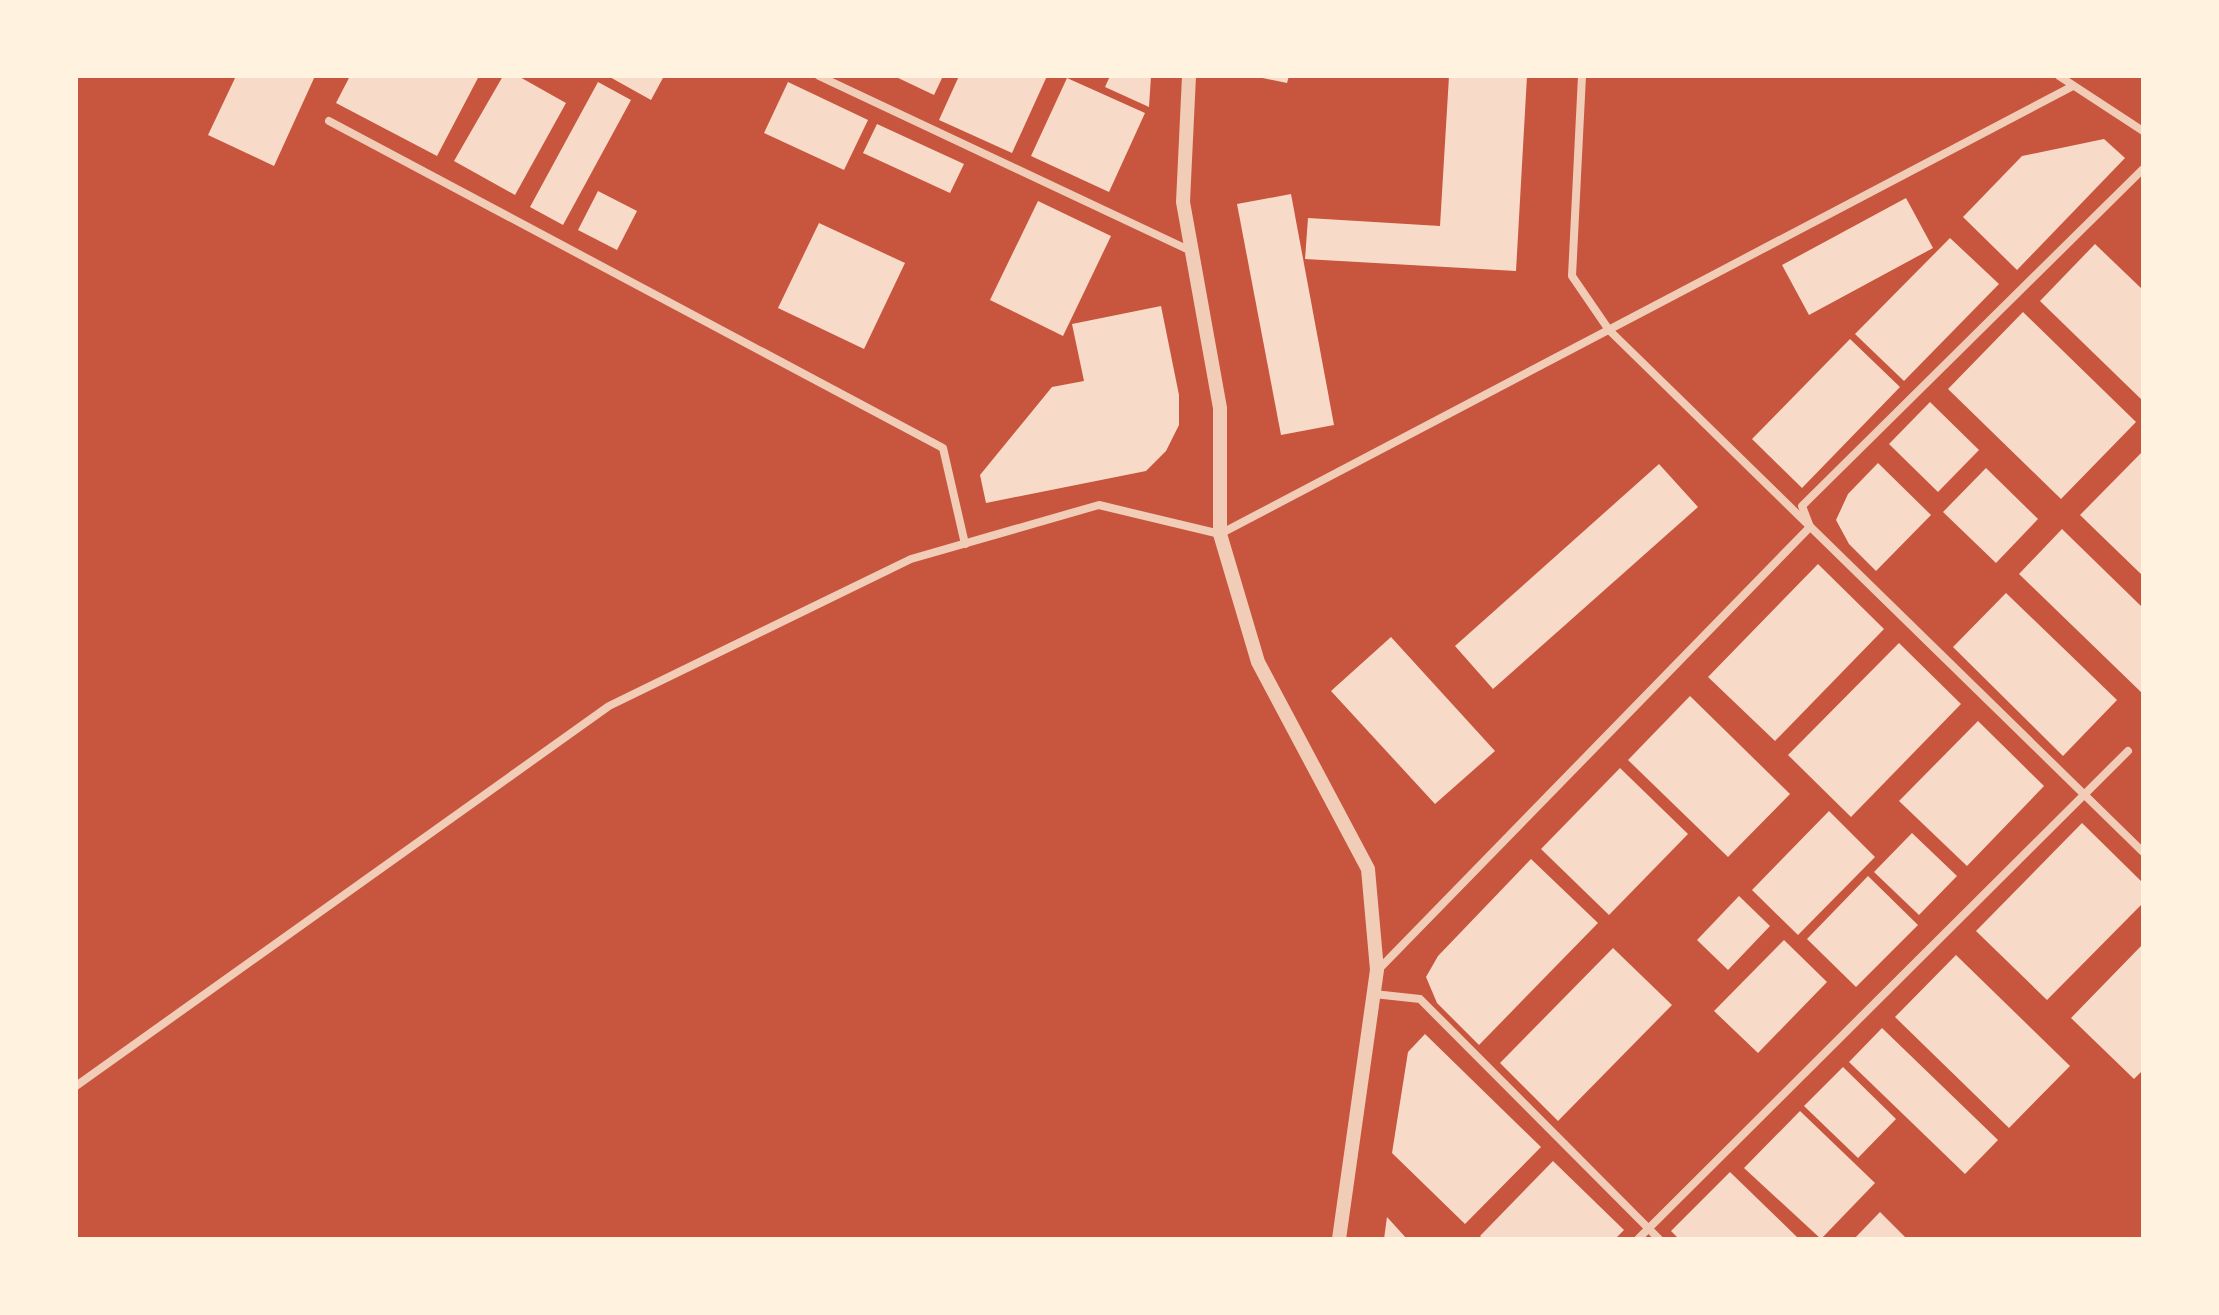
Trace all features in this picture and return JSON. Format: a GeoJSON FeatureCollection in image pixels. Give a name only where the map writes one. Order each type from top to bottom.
{"type":"FeatureCollection","features":[{"type":"Feature","properties":{"kind":"street"},"geometry":{"type":"LineString","coordinates":[[819,76],[1192,251]]}},
{"type":"Feature","properties":{"kind":"street"},"geometry":{"type":"LineString","coordinates":[[1189,76],[1183,202],[1220,408],[1220,534],[1258,662],[1368,869],[1377,970],[1339,1239]]}},
{"type":"Feature","properties":{"kind":"street"},"geometry":{"type":"LineString","coordinates":[[1582,76],[1572,276],[1609,330],[2143,852]]}},
{"type":"Feature","properties":{"kind":"street"},"geometry":{"type":"LineString","coordinates":[[2059,76],[2143,131]]}},
{"type":"Feature","properties":{"kind":"street"},"geometry":{"type":"LineString","coordinates":[[76,1086],[609,706],[911,559],[1099,505],[1220,534],[2073,86]]}},
{"type":"Feature","properties":{"kind":"street"},"geometry":{"type":"LineString","coordinates":[[329,121],[943,448],[965,544]]}},
{"type":"Feature","properties":{"kind":"street"},"geometry":{"type":"LineString","coordinates":[[1810,527],[1802,506],[2143,169]]}},
{"type":"Feature","properties":{"kind":"street"},"geometry":{"type":"LineString","coordinates":[[1377,970],[1810,527]]}},
{"type":"Feature","properties":{"kind":"street"},"geometry":{"type":"LineString","coordinates":[[1638,1239],[2128,751]]}},
{"type":"Feature","properties":{"kind":"street"},"geometry":{"type":"LineString","coordinates":[[1374,994],[1420,999],[1659,1239]]}},
{"type":"Feature","properties":{"kind":"building"},"geometry":{"type":"Polygon","coordinates":[[[236,76],[315,76],[274,166],[208,135],[236,76]]]}},
{"type":"Feature","properties":{"kind":"building"},"geometry":{"type":"Polygon","coordinates":[[[350,76],[479,76],[437,156],[336,103],[350,76]]]}},
{"type":"Feature","properties":{"kind":"building"},"geometry":{"type":"Polygon","coordinates":[[[503,76],[518,76],[566,103],[515,195],[454,161],[503,76]]]}},
{"type":"Feature","properties":{"kind":"building"},"geometry":{"type":"Polygon","coordinates":[[[608,76],[664,76],[651,100],[608,76]]]}},
{"type":"Feature","properties":{"kind":"building"},"geometry":{"type":"Polygon","coordinates":[[[894,76],[943,76],[934,95],[894,76]]]}},
{"type":"Feature","properties":{"kind":"building"},"geometry":{"type":"Polygon","coordinates":[[[959,76],[1047,76],[1012,153],[939,120],[959,76]]]}},
{"type":"Feature","properties":{"kind":"building"},"geometry":{"type":"Polygon","coordinates":[[[1110,76],[1151,76],[1149,107],[1105,87],[1110,76]]]}},
{"type":"Feature","properties":{"kind":"building"},"geometry":{"type":"Polygon","coordinates":[[[1253,76],[1289,76],[1287,83],[1253,76]]]}},
{"type":"Feature","properties":{"kind":"building"},"geometry":{"type":"Polygon","coordinates":[[[1449,76],[1527,76],[1516,271],[1305,259],[1308,218],[1440,226],[1449,76]]]}},
{"type":"Feature","properties":{"kind":"building"},"geometry":{"type":"Polygon","coordinates":[[[1067,78],[1145,113],[1109,192],[1031,156],[1067,78]]]}},
{"type":"Feature","properties":{"kind":"building"},"geometry":{"type":"Polygon","coordinates":[[[598,82],[631,100],[563,225],[530,207],[598,82]]]}},
{"type":"Feature","properties":{"kind":"building"},"geometry":{"type":"Polygon","coordinates":[[[788,82],[868,120],[844,170],[764,133],[788,82]]]}},
{"type":"Feature","properties":{"kind":"building"},"geometry":{"type":"Polygon","coordinates":[[[877,124],[964,164],[950,193],[863,153],[877,124]]]}},
{"type":"Feature","properties":{"kind":"building"},"geometry":{"type":"Polygon","coordinates":[[[2104,139],[2125,158],[2017,270],[1963,217],[2022,156],[2104,139]]]}},
{"type":"Feature","properties":{"kind":"building"},"geometry":{"type":"Polygon","coordinates":[[[598,191],[637,211],[617,250],[578,230],[598,191]]]}},
{"type":"Feature","properties":{"kind":"building"},"geometry":{"type":"Polygon","coordinates":[[[1291,194],[1334,425],[1281,435],[1237,204],[1291,194]]]}},
{"type":"Feature","properties":{"kind":"building"},"geometry":{"type":"Polygon","coordinates":[[[1906,198],[1933,248],[1809,315],[1782,265],[1906,198]]]}},
{"type":"Feature","properties":{"kind":"building"},"geometry":{"type":"Polygon","coordinates":[[[1038,201],[1111,236],[1063,336],[990,300],[1038,201]]]}},
{"type":"Feature","properties":{"kind":"building"},"geometry":{"type":"Polygon","coordinates":[[[819,223],[905,263],[864,349],[778,308],[819,223]]]}},
{"type":"Feature","properties":{"kind":"building"},"geometry":{"type":"Polygon","coordinates":[[[1950,238],[1999,284],[1904,381],[1855,334],[1950,238]]]}},
{"type":"Feature","properties":{"kind":"building"},"geometry":{"type":"Polygon","coordinates":[[[2095,244],[2143,290],[2143,401],[2040,301],[2095,244]]]}},
{"type":"Feature","properties":{"kind":"building"},"geometry":{"type":"Polygon","coordinates":[[[1161,306],[1179,395],[1179,425],[1166,451],[1146,471],[986,503],[980,475],[1052,387],[1084,381],[1072,324],[1161,306]]]}},
{"type":"Feature","properties":{"kind":"building"},"geometry":{"type":"Polygon","coordinates":[[[2023,312],[2136,422],[2061,499],[1948,389],[2023,312]]]}},
{"type":"Feature","properties":{"kind":"building"},"geometry":{"type":"Polygon","coordinates":[[[1850,339],[1900,387],[1802,488],[1752,439],[1850,339]]]}},
{"type":"Feature","properties":{"kind":"building"},"geometry":{"type":"Polygon","coordinates":[[[1930,402],[1979,450],[1938,492],[1889,444],[1930,402]]]}},
{"type":"Feature","properties":{"kind":"building"},"geometry":{"type":"Polygon","coordinates":[[[2143,451],[2143,576],[2080,515],[2143,451]]]}},
{"type":"Feature","properties":{"kind":"building"},"geometry":{"type":"Polygon","coordinates":[[[1878,463],[1931,515],[1876,571],[1849,544],[1836,520],[1848,494],[1878,463]]]}},
{"type":"Feature","properties":{"kind":"building"},"geometry":{"type":"Polygon","coordinates":[[[1659,464],[1698,507],[1493,689],[1455,646],[1659,464]]]}},
{"type":"Feature","properties":{"kind":"building"},"geometry":{"type":"Polygon","coordinates":[[[1986,468],[2038,519],[1996,563],[1943,512],[1986,468]]]}},
{"type":"Feature","properties":{"kind":"building"},"geometry":{"type":"Polygon","coordinates":[[[2062,529],[2143,608],[2143,694],[2019,574],[2062,529]]]}},
{"type":"Feature","properties":{"kind":"building"},"geometry":{"type":"Polygon","coordinates":[[[1818,564],[1884,629],[1775,741],[1708,677],[1818,564]]]}},
{"type":"Feature","properties":{"kind":"building"},"geometry":{"type":"Polygon","coordinates":[[[2006,593],[2117,700],[2063,756],[1953,647],[2006,593]]]}},
{"type":"Feature","properties":{"kind":"building"},"geometry":{"type":"Polygon","coordinates":[[[1391,637],[1495,751],[1435,804],[1331,691],[1391,637]]]}},
{"type":"Feature","properties":{"kind":"building"},"geometry":{"type":"Polygon","coordinates":[[[1899,643],[1961,704],[1851,817],[1788,755],[1899,643]]]}},
{"type":"Feature","properties":{"kind":"building"},"geometry":{"type":"Polygon","coordinates":[[[1690,696],[1790,794],[1728,857],[1628,760],[1690,696]]]}},
{"type":"Feature","properties":{"kind":"building"},"geometry":{"type":"Polygon","coordinates":[[[1978,721],[2044,786],[1967,866],[1899,801],[1978,721]]]}},
{"type":"Feature","properties":{"kind":"building"},"geometry":{"type":"Polygon","coordinates":[[[1620,768],[1688,834],[1609,915],[1541,849],[1620,768]]]}},
{"type":"Feature","properties":{"kind":"building"},"geometry":{"type":"Polygon","coordinates":[[[1829,811],[1875,857],[1798,935],[1752,890],[1829,811]]]}},
{"type":"Feature","properties":{"kind":"building"},"geometry":{"type":"Polygon","coordinates":[[[2082,823],[2143,883],[2143,903],[2047,1000],[1976,931],[2082,823]]]}},
{"type":"Feature","properties":{"kind":"building"},"geometry":{"type":"Polygon","coordinates":[[[1912,833],[1957,876],[1919,915],[1874,872],[1912,833]]]}},
{"type":"Feature","properties":{"kind":"building"},"geometry":{"type":"Polygon","coordinates":[[[1531,859],[1598,923],[1479,1045],[1437,1003],[1426,977],[1438,956],[1531,859]]]}},
{"type":"Feature","properties":{"kind":"building"},"geometry":{"type":"Polygon","coordinates":[[[1868,876],[1918,925],[1856,987],[1807,939],[1868,876]]]}},
{"type":"Feature","properties":{"kind":"building"},"geometry":{"type":"Polygon","coordinates":[[[1739,896],[1770,926],[1728,970],[1697,940],[1739,896]]]}},
{"type":"Feature","properties":{"kind":"building"},"geometry":{"type":"Polygon","coordinates":[[[1784,940],[1827,982],[1758,1053],[1714,1011],[1784,940]]]}},
{"type":"Feature","properties":{"kind":"building"},"geometry":{"type":"Polygon","coordinates":[[[2143,944],[2143,1070],[2134,1079],[2071,1018],[2143,944]]]}},
{"type":"Feature","properties":{"kind":"building"},"geometry":{"type":"Polygon","coordinates":[[[1613,948],[1672,1005],[1558,1121],[1500,1063],[1613,948]]]}},
{"type":"Feature","properties":{"kind":"building"},"geometry":{"type":"Polygon","coordinates":[[[1956,955],[2070,1066],[2009,1128],[1895,1017],[1956,955]]]}},
{"type":"Feature","properties":{"kind":"building"},"geometry":{"type":"Polygon","coordinates":[[[1882,1028],[1998,1140],[1965,1174],[1849,1062],[1882,1028]]]}},
{"type":"Feature","properties":{"kind":"building"},"geometry":{"type":"Polygon","coordinates":[[[1425,1034],[1541,1147],[1465,1224],[1392,1153],[1408,1052],[1425,1034]]]}},
{"type":"Feature","properties":{"kind":"building"},"geometry":{"type":"Polygon","coordinates":[[[1843,1067],[1896,1119],[1858,1158],[1804,1106],[1843,1067]]]}},
{"type":"Feature","properties":{"kind":"building"},"geometry":{"type":"Polygon","coordinates":[[[1800,1111],[1875,1183],[1821,1239],[1744,1168],[1800,1111]]]}},
{"type":"Feature","properties":{"kind":"building"},"geometry":{"type":"Polygon","coordinates":[[[1553,1161],[1624,1230],[1615,1239],[1484,1239],[1480,1236],[1553,1161]]]}},
{"type":"Feature","properties":{"kind":"building"},"geometry":{"type":"Polygon","coordinates":[[[1730,1172],[1799,1239],[1679,1239],[1671,1231],[1730,1172]]]}},
{"type":"Feature","properties":{"kind":"building"},"geometry":{"type":"Polygon","coordinates":[[[1880,1212],[1907,1239],[1854,1239],[1880,1212]]]}},
{"type":"Feature","properties":{"kind":"building"},"geometry":{"type":"Polygon","coordinates":[[[1387,1217],[1407,1239],[1384,1239],[1387,1217]]]}}]}
